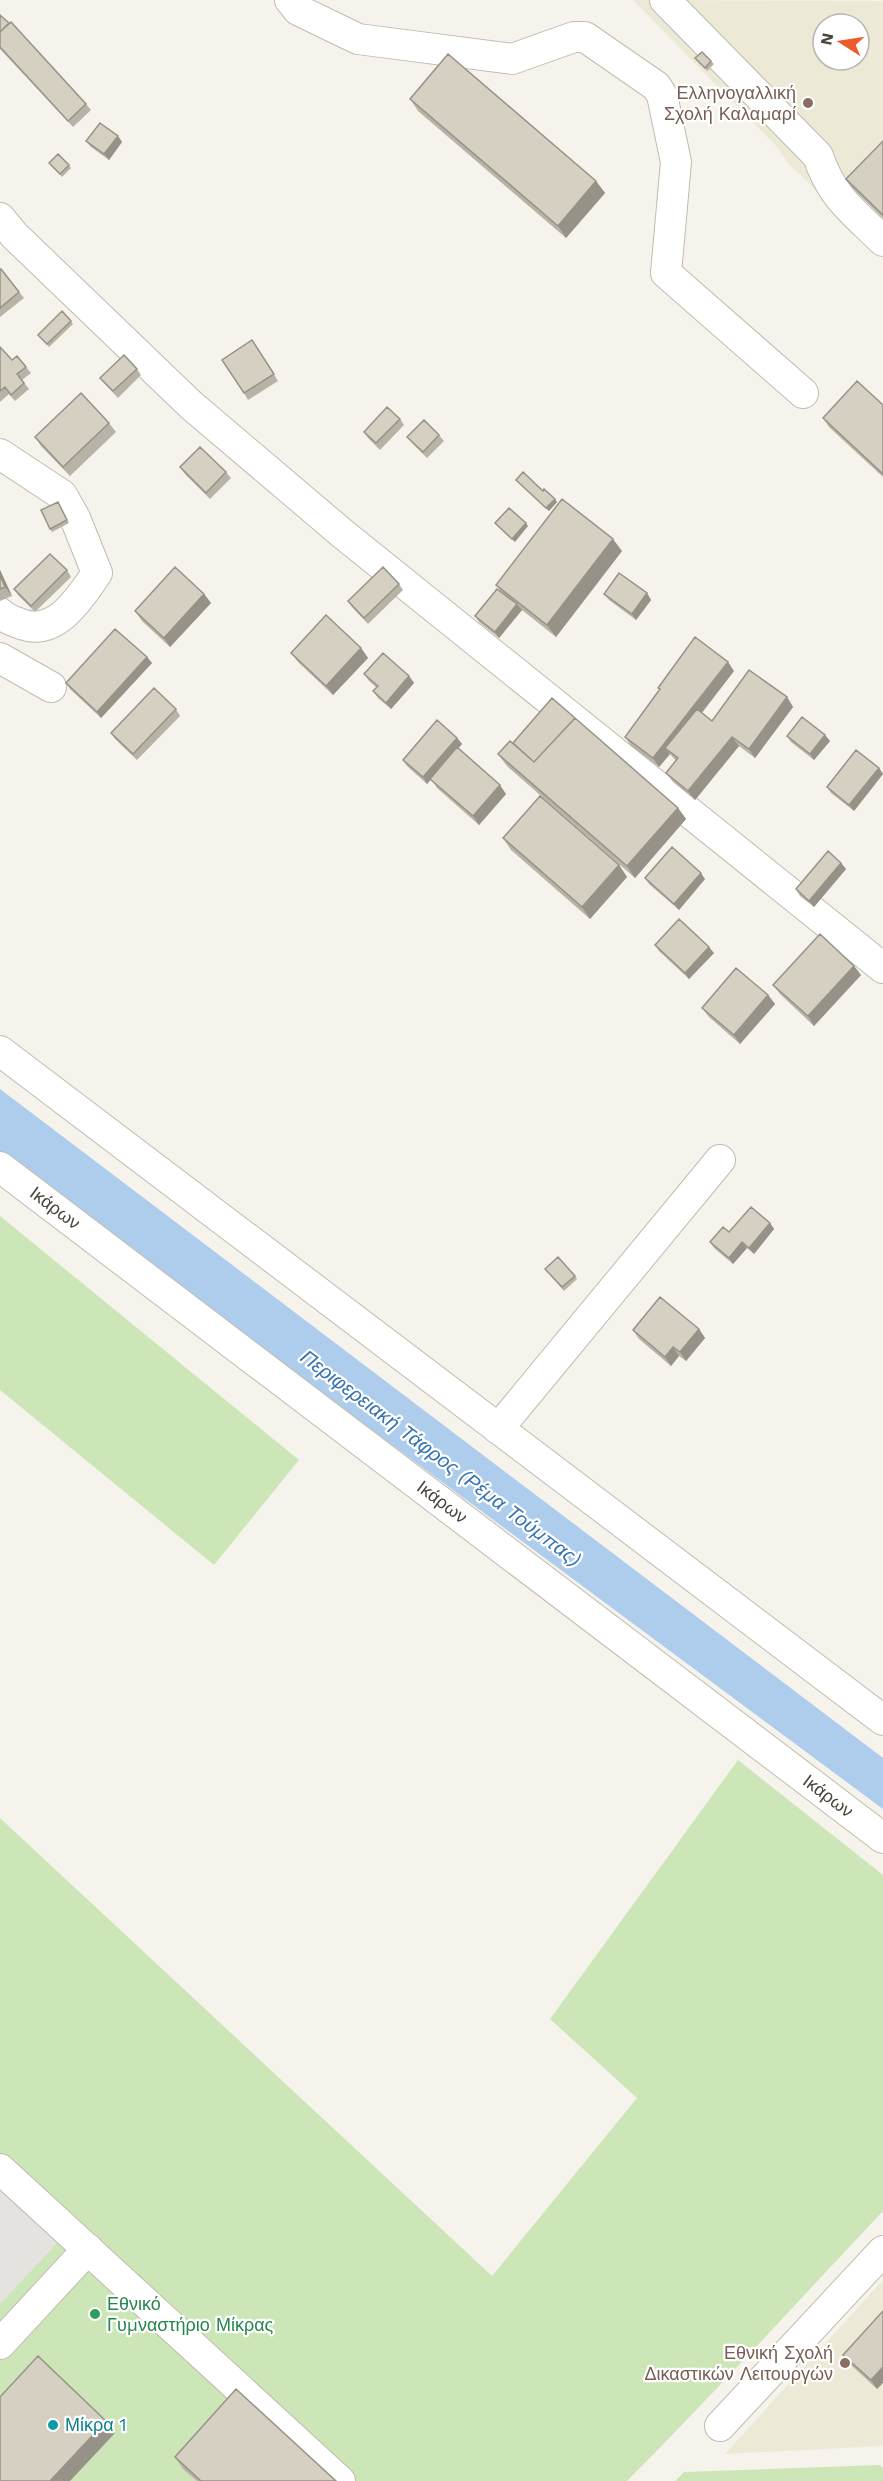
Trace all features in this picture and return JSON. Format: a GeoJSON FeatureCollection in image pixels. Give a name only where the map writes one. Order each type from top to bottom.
{"type":"FeatureCollection","features":[{"type":"Feature","properties":{"kind":"street"},"geometry":{"type":"LineString","coordinates":[[290,0],[298,10],[358,39],[513,59],[574,37],[585,37],[656,86],[662,95],[676,162],[666,273],[803,393]]}},
{"type":"Feature","properties":{"kind":"street"},"geometry":{"type":"LineString","coordinates":[[665,0],[818,156],[825,177],[835,194],[883,241]]}},
{"type":"Feature","properties":{"kind":"street"},"geometry":{"type":"LineString","coordinates":[[0,218],[14,235],[191,405],[343,534],[883,968]]}},
{"type":"Feature","properties":{"kind":"street"},"geometry":{"type":"LineString","coordinates":[[0,454],[62,495],[79,526],[97,573],[76,604],[52,624],[28,626],[0,613]]}},
{"type":"Feature","properties":{"kind":"street"},"geometry":{"type":"LineString","coordinates":[[0,658],[51,687]]}},
{"type":"Feature","properties":{"kind":"street"},"geometry":{"type":"LineString","coordinates":[[0,1051],[883,1720]]}},
{"type":"Feature","properties":{"kind":"street"},"geometry":{"type":"LineString","coordinates":[[498,1429],[720,1160]]}},
{"type":"Feature","properties":{"kind":"street","name":"Ικάρων"},"geometry":{"type":"LineString","coordinates":[[0,1167],[883,1838]]}},
{"type":"Feature","properties":{"kind":"street"},"geometry":{"type":"LineString","coordinates":[[0,2169],[340,2481]]}},
{"type":"Feature","properties":{"kind":"street"},"geometry":{"type":"LineString","coordinates":[[0,2344],[88,2249]]}},
{"type":"Feature","properties":{"kind":"street"},"geometry":{"type":"LineString","coordinates":[[720,2426],[883,2251]]}},
{"type":"Feature","properties":{"kind":"shaded area","name":"Ελληνογαλλική Σχολή Καλαμαρί"},"geometry":{"type":"Polygon","coordinates":[[[633,0],[883,1],[883,255],[788,163],[776,146],[633,0]]]}},
{"type":"Feature","properties":{"kind":"shaded area"},"geometry":{"type":"Polygon","coordinates":[[[0,2186],[59,2241],[0,2304],[0,2186]]]}},
{"type":"Feature","properties":{"kind":"shaded area","name":"Εθνική Σχολή Δικαστικών Λειτουργών"},"geometry":{"type":"Polygon","coordinates":[[[883,2280],[883,2446],[725,2454],[883,2280]]]}},
{"type":"Feature","properties":{"kind":"green space"},"geometry":{"type":"Polygon","coordinates":[[[0,1216],[299,1460],[214,1565],[0,1390],[0,1216]]]}},
{"type":"Feature","properties":{"kind":"green space"},"geometry":{"type":"Polygon","coordinates":[[[738,1760],[883,1875],[883,2211],[627,2481],[0,2481],[0,1818],[492,2276],[637,2098],[550,2019],[738,1760]]]}},
{"type":"Feature","properties":{"kind":"green space"},"geometry":{"type":"Polygon","coordinates":[[[880,2465],[883,2468],[883,2481],[675,2481],[684,2472],[880,2465]]]}},
{"type":"Feature","properties":{"kind":"water","name":"Περιφερειακή Τάφρος (Ρέμα Τούμπας)"},"geometry":{"type":"Polygon","coordinates":[[[0,1089],[883,1758],[883,1809],[0,1154],[0,1089]]]}},
{"type":"Feature","properties":{"kind":"building"},"geometry":{"type":"Polygon","coordinates":[[[0,15],[9,23],[0,32],[0,15]]]}},
{"type":"Feature","properties":{"kind":"building"},"geometry":{"type":"Polygon","coordinates":[[[11,22],[86,104],[68,121],[0,47],[0,32],[11,22]]]}},
{"type":"Feature","properties":{"kind":"building"},"geometry":{"type":"Polygon","coordinates":[[[702,52],[711,61],[705,68],[695,58],[702,52]]]}},
{"type":"Feature","properties":{"kind":"building"},"geometry":{"type":"Polygon","coordinates":[[[448,54],[596,181],[558,226],[410,99],[448,54]]]}},
{"type":"Feature","properties":{"kind":"building"},"geometry":{"type":"Polygon","coordinates":[[[100,123],[118,136],[104,154],[86,141],[100,123]]]}},
{"type":"Feature","properties":{"kind":"building"},"geometry":{"type":"Polygon","coordinates":[[[883,141],[883,215],[846,179],[883,141]]]}},
{"type":"Feature","properties":{"kind":"building"},"geometry":{"type":"Polygon","coordinates":[[[58,154],[69,165],[60,174],[49,163],[58,154]]]}},
{"type":"Feature","properties":{"kind":"building"},"geometry":{"type":"Polygon","coordinates":[[[0,269],[19,292],[0,308],[0,269]]]}},
{"type":"Feature","properties":{"kind":"building"},"geometry":{"type":"Polygon","coordinates":[[[62,311],[71,321],[47,344],[38,335],[62,311]]]}},
{"type":"Feature","properties":{"kind":"building"},"geometry":{"type":"Polygon","coordinates":[[[252,340],[274,374],[244,393],[222,360],[252,340]]]}},
{"type":"Feature","properties":{"kind":"building"},"geometry":{"type":"Polygon","coordinates":[[[0,347],[12,360],[17,356],[26,367],[17,374],[24,383],[11,395],[5,387],[0,391],[0,347]]]}},
{"type":"Feature","properties":{"kind":"building"},"geometry":{"type":"Polygon","coordinates":[[[124,355],[137,369],[113,391],[100,378],[124,355]]]}},
{"type":"Feature","properties":{"kind":"building"},"geometry":{"type":"Polygon","coordinates":[[[857,381],[883,405],[883,474],[823,418],[857,381]]]}},
{"type":"Feature","properties":{"kind":"building"},"geometry":{"type":"Polygon","coordinates":[[[81,393],[109,423],[63,467],[35,437],[81,393]]]}},
{"type":"Feature","properties":{"kind":"building"},"geometry":{"type":"Polygon","coordinates":[[[387,407],[400,419],[376,443],[364,432],[387,407]]]}},
{"type":"Feature","properties":{"kind":"building"},"geometry":{"type":"Polygon","coordinates":[[[424,420],[439,435],[423,452],[407,437],[424,420]]]}},
{"type":"Feature","properties":{"kind":"building"},"geometry":{"type":"Polygon","coordinates":[[[200,447],[226,472],[206,493],[180,467],[200,447]]]}},
{"type":"Feature","properties":{"kind":"building"},"geometry":{"type":"Polygon","coordinates":[[[523,472],[555,499],[546,508],[516,480],[523,472]]]}},
{"type":"Feature","properties":{"kind":"building"},"geometry":{"type":"Polygon","coordinates":[[[562,499],[613,539],[547,625],[496,585],[562,499]]]}},
{"type":"Feature","properties":{"kind":"building"},"geometry":{"type":"Polygon","coordinates":[[[58,502],[67,520],[50,529],[41,510],[58,502]]]}},
{"type":"Feature","properties":{"kind":"building"},"geometry":{"type":"Polygon","coordinates":[[[509,508],[526,523],[512,539],[495,523],[509,508]]]}},
{"type":"Feature","properties":{"kind":"building"},"geometry":{"type":"Polygon","coordinates":[[[50,554],[67,570],[31,606],[14,589],[50,554]]]}},
{"type":"Feature","properties":{"kind":"building"},"geometry":{"type":"Polygon","coordinates":[[[175,567],[204,594],[164,638],[135,611],[175,567]]]}},
{"type":"Feature","properties":{"kind":"building"},"geometry":{"type":"Polygon","coordinates":[[[383,567],[399,584],[364,618],[348,601],[383,567]]]}},
{"type":"Feature","properties":{"kind":"building"},"geometry":{"type":"Polygon","coordinates":[[[619,573],[647,593],[632,614],[604,594],[619,573]]]}},
{"type":"Feature","properties":{"kind":"building"},"geometry":{"type":"Polygon","coordinates":[[[0,575],[5,587],[0,589],[0,575]]]}},
{"type":"Feature","properties":{"kind":"building"},"geometry":{"type":"Polygon","coordinates":[[[497,589],[517,604],[495,632],[475,616],[497,589]]]}},
{"type":"Feature","properties":{"kind":"building"},"geometry":{"type":"Polygon","coordinates":[[[326,615],[361,648],[326,686],[291,653],[326,615]]]}},
{"type":"Feature","properties":{"kind":"building"},"geometry":{"type":"Polygon","coordinates":[[[115,629],[147,657],[97,712],[66,683],[115,629]]]}},
{"type":"Feature","properties":{"kind":"building"},"geometry":{"type":"Polygon","coordinates":[[[695,637],[728,662],[653,758],[625,737],[695,637]]]}},
{"type":"Feature","properties":{"kind":"building"},"geometry":{"type":"Polygon","coordinates":[[[383,653],[409,676],[386,703],[373,691],[378,686],[364,674],[383,653]]]}},
{"type":"Feature","properties":{"kind":"building"},"geometry":{"type":"Polygon","coordinates":[[[749,670],[787,697],[749,749],[732,737],[688,791],[666,773],[678,758],[665,748],[697,709],[712,721],[749,670]]]}},
{"type":"Feature","properties":{"kind":"building"},"geometry":{"type":"Polygon","coordinates":[[[154,688],[176,709],[133,754],[111,733],[154,688]]]}},
{"type":"Feature","properties":{"kind":"building"},"geometry":{"type":"Polygon","coordinates":[[[552,698],[575,718],[534,762],[513,743],[552,698]]]}},
{"type":"Feature","properties":{"kind":"building"},"geometry":{"type":"Polygon","coordinates":[[[802,717],[825,735],[810,754],[787,736],[802,717]]]}},
{"type":"Feature","properties":{"kind":"building"},"geometry":{"type":"Polygon","coordinates":[[[575,718],[678,808],[627,866],[498,754],[510,741],[534,762],[575,718]]]}},
{"type":"Feature","properties":{"kind":"building"},"geometry":{"type":"Polygon","coordinates":[[[437,720],[457,738],[423,777],[403,760],[437,720]]]}},
{"type":"Feature","properties":{"kind":"building"},"geometry":{"type":"Polygon","coordinates":[[[457,747],[500,785],[473,816],[430,779],[457,747]]]}},
{"type":"Feature","properties":{"kind":"building"},"geometry":{"type":"Polygon","coordinates":[[[856,750],[879,768],[849,805],[827,787],[856,750]]]}},
{"type":"Feature","properties":{"kind":"building"},"geometry":{"type":"Polygon","coordinates":[[[540,796],[619,865],[582,907],[503,838],[540,796]]]}},
{"type":"Feature","properties":{"kind":"building"},"geometry":{"type":"Polygon","coordinates":[[[672,847],[701,873],[674,904],[645,878],[672,847]]]}},
{"type":"Feature","properties":{"kind":"building"},"geometry":{"type":"Polygon","coordinates":[[[828,851],[841,863],[809,901],[796,889],[828,851]]]}},
{"type":"Feature","properties":{"kind":"building"},"geometry":{"type":"Polygon","coordinates":[[[679,919],[709,947],[685,973],[655,945],[679,919]]]}},
{"type":"Feature","properties":{"kind":"building"},"geometry":{"type":"Polygon","coordinates":[[[820,934],[854,966],[808,1016],[773,985],[820,934]]]}},
{"type":"Feature","properties":{"kind":"building"},"geometry":{"type":"Polygon","coordinates":[[[736,968],[768,995],[734,1035],[702,1008],[736,968]]]}},
{"type":"Feature","properties":{"kind":"building"},"geometry":{"type":"Polygon","coordinates":[[[751,1207],[770,1223],[749,1248],[742,1242],[729,1258],[710,1242],[723,1227],[729,1232],[751,1207]]]}},
{"type":"Feature","properties":{"kind":"building"},"geometry":{"type":"Polygon","coordinates":[[[558,1257],[575,1276],[562,1287],[545,1269],[558,1257]]]}},
{"type":"Feature","properties":{"kind":"building"},"geometry":{"type":"Polygon","coordinates":[[[660,1297],[699,1329],[680,1352],[673,1347],[665,1357],[633,1330],[660,1297]]]}},
{"type":"Feature","properties":{"kind":"building"},"geometry":{"type":"Polygon","coordinates":[[[883,2311],[883,2367],[871,2380],[843,2355],[883,2311]]]}},
{"type":"Feature","properties":{"kind":"building","name":"Μίκρα 1"},"geometry":{"type":"Polygon","coordinates":[[[38,2356],[106,2421],[50,2481],[0,2481],[0,2397],[38,2356]]]}},
{"type":"Feature","properties":{"kind":"building"},"geometry":{"type":"Polygon","coordinates":[[[236,2389],[336,2481],[201,2481],[175,2457],[236,2389]]]}},
{"type":"Feature","properties":{"kind":"place","name":"Ελληνογαλλική Σχολή Καλαμαρί"},"geometry":{"type":"Point","coordinates":[808,103]}},
{"type":"Feature","properties":{"kind":"place","name":"Εθνικό Γυμναστήριο Μίκρας"},"geometry":{"type":"Point","coordinates":[95,2314]}},
{"type":"Feature","properties":{"kind":"place","name":"Εθνική Σχολή Δικαστικών Λειτουργών"},"geometry":{"type":"Point","coordinates":[845,2363]}},
{"type":"Feature","properties":{"kind":"place","name":"Μίκρα 1"},"geometry":{"type":"Point","coordinates":[53,2425]}}]}
